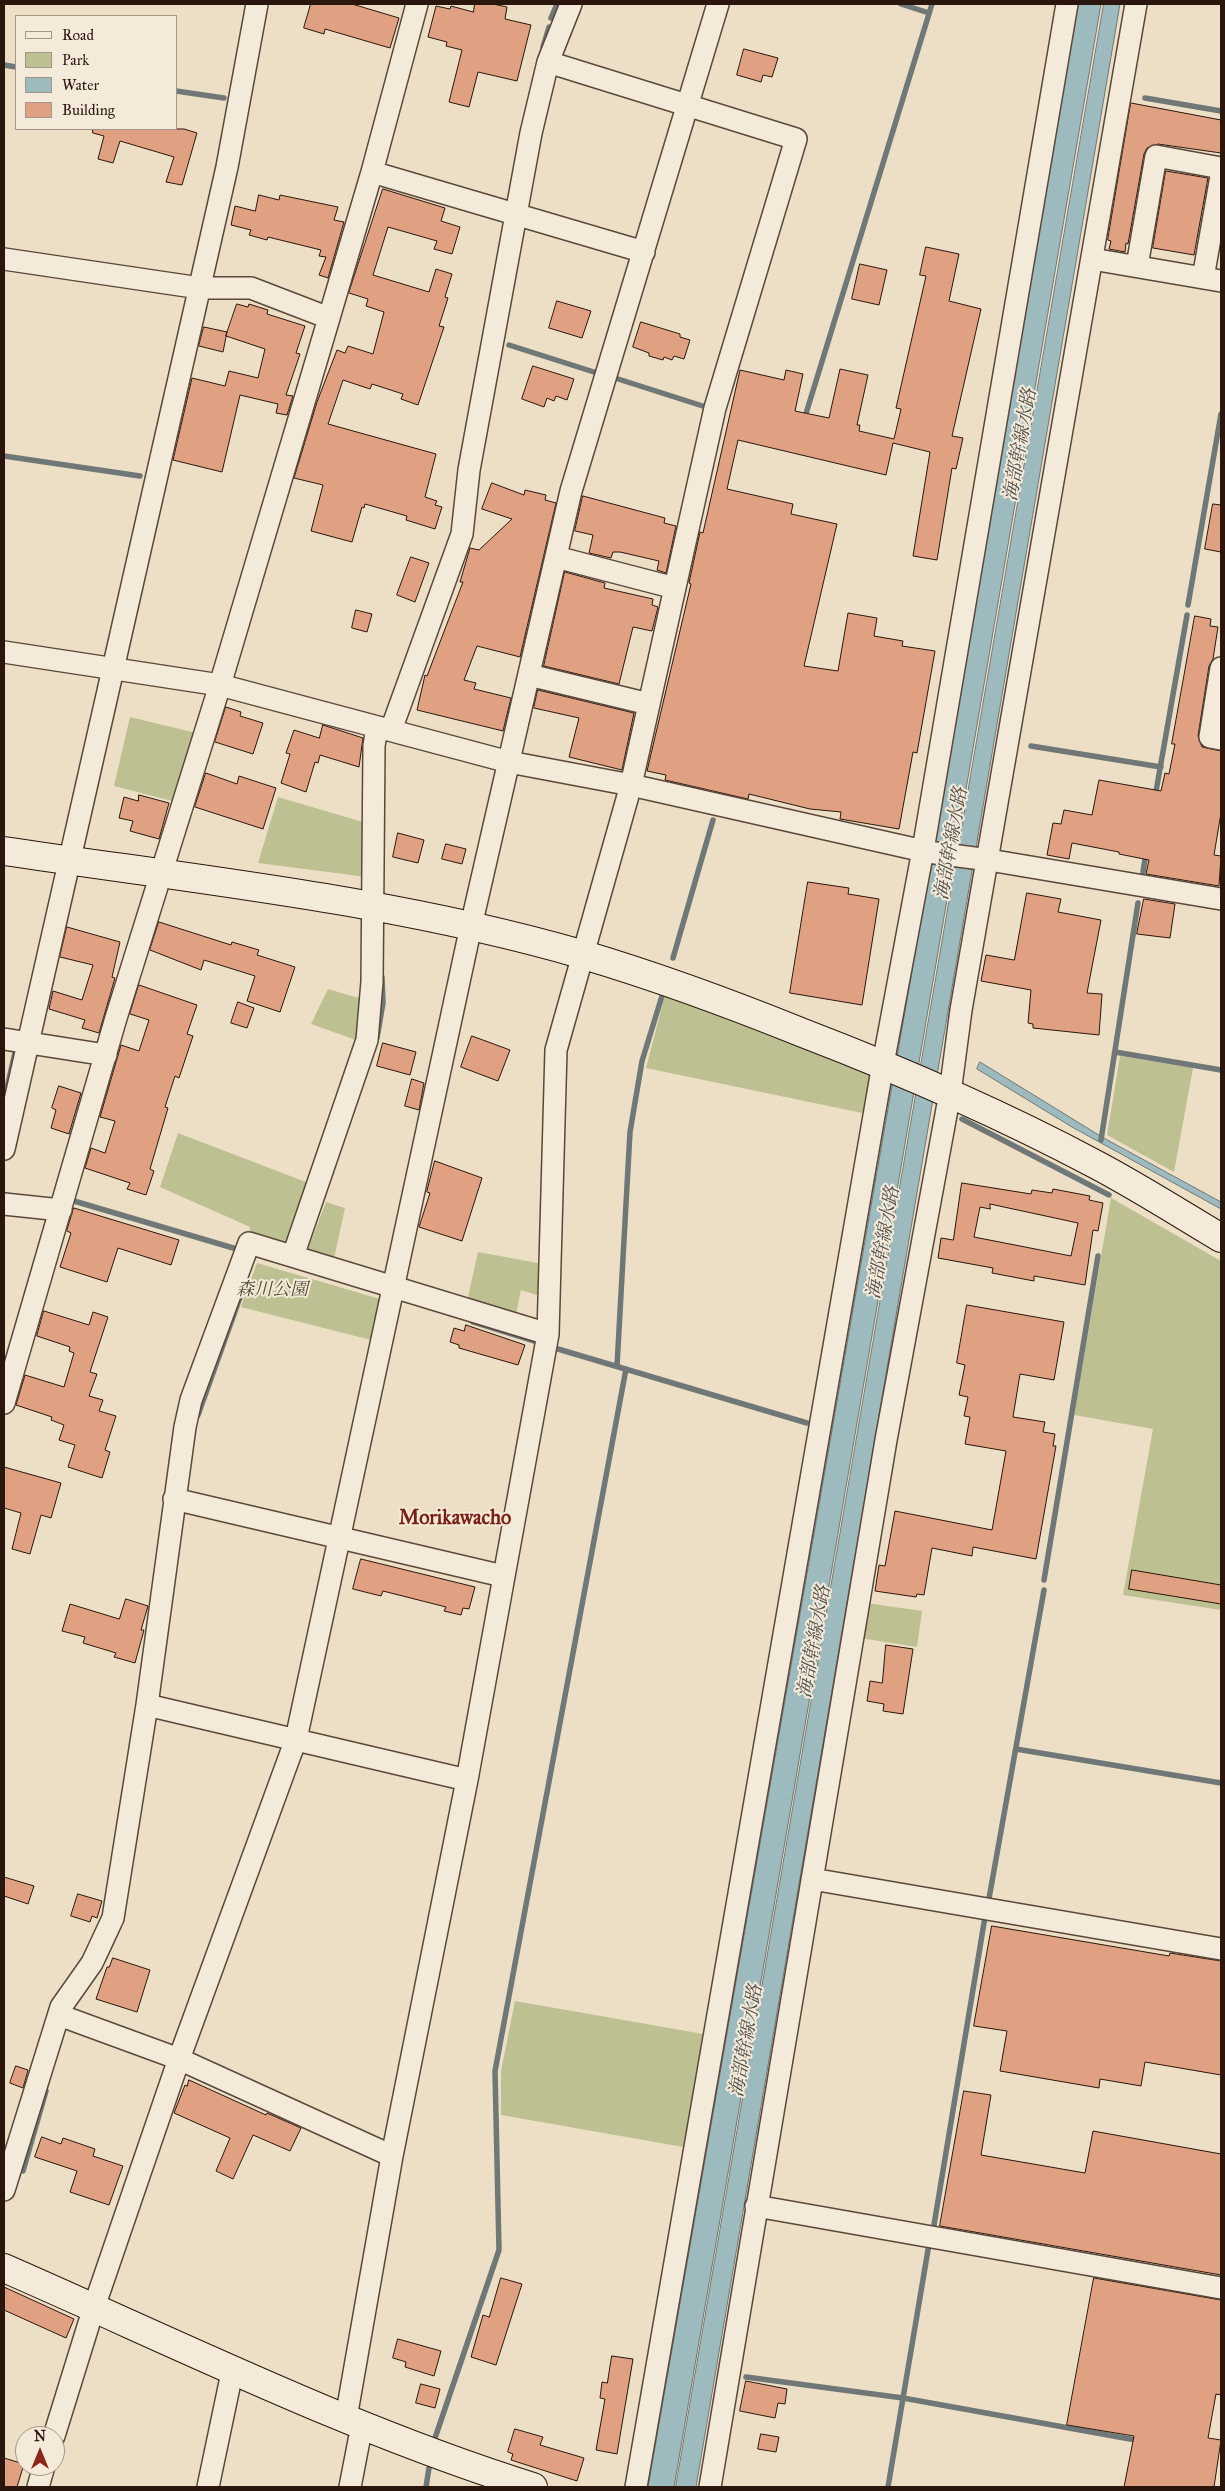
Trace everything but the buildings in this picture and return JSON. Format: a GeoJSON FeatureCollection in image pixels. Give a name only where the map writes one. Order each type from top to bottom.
{"type":"FeatureCollection","features":[{"type":"Feature","properties":{"kind":"street"},"geometry":{"type":"LineString","coordinates":[[4,1149],[227,167],[256,4]]}},
{"type":"Feature","properties":{"kind":"street"},"geometry":{"type":"LineString","coordinates":[[4,1403],[106,1054],[220,685],[329,318],[372,172],[417,4]]}},
{"type":"Feature","properties":{"kind":"street"},"geometry":{"type":"LineString","coordinates":[[293,1256],[367,1040],[372,982],[374,746],[384,728],[462,534],[470,470],[515,214],[548,62],[571,4]]}},
{"type":"Feature","properties":{"kind":"street"},"geometry":{"type":"LineString","coordinates":[[57,2426],[94,2307],[179,2059],[296,1739],[341,1539],[471,926],[571,491],[718,4]]}},
{"type":"Feature","properties":{"kind":"street"},"geometry":{"type":"LineString","coordinates":[[636,2487],[883,1064],[925,851],[1067,4]]}},
{"type":"Feature","properties":{"kind":"street"},"geometry":{"type":"LineString","coordinates":[[710,2487],[945,1091],[961,1010],[985,859],[1136,4]]}},
{"type":"Feature","properties":{"kind":"street"},"geometry":{"type":"LineString","coordinates":[[350,2487],[354,2422],[392,2156],[467,1780],[548,1334],[556,1050],[631,785],[715,408],[796,139],[548,62]]}},
{"type":"Feature","properties":{"kind":"street"},"geometry":{"type":"LineString","coordinates":[[1137,266],[1156,156],[1221,168]]}},
{"type":"Feature","properties":{"kind":"street"},"geometry":{"type":"LineString","coordinates":[[372,172],[644,252]]}},
{"type":"Feature","properties":{"kind":"street"},"geometry":{"type":"LineString","coordinates":[[1092,259],[1212,279],[1221,176]]}},
{"type":"Feature","properties":{"kind":"street"},"geometry":{"type":"LineString","coordinates":[[4,259],[200,288],[251,288],[329,318]]}},
{"type":"Feature","properties":{"kind":"street"},"geometry":{"type":"LineString","coordinates":[[556,557],[675,588]]}},
{"type":"Feature","properties":{"kind":"street"},"geometry":{"type":"LineString","coordinates":[[4,652],[220,685],[509,762],[631,785],[925,851],[985,859],[1221,899]]}},
{"type":"Feature","properties":{"kind":"street"},"geometry":{"type":"LineString","coordinates":[[1221,668],[1210,737],[1221,739]]}},
{"type":"Feature","properties":{"kind":"street"},"geometry":{"type":"LineString","coordinates":[[529,675],[649,704]]}},
{"type":"Feature","properties":{"kind":"street"},"geometry":{"type":"LineString","coordinates":[[4,851],[162,872],[373,906],[471,926],[582,954],[750,1012],[883,1064],[945,1091],[1094,1163],[1221,1238]]}},
{"type":"Feature","properties":{"kind":"street"},"geometry":{"type":"LineString","coordinates":[[4,1039],[106,1054]]}},
{"type":"Feature","properties":{"kind":"street"},"geometry":{"type":"LineString","coordinates":[[4,1204],[61,1210]]}},
{"type":"Feature","properties":{"kind":"street"},"geometry":{"type":"LineString","coordinates":[[4,2190],[61,2007],[92,1964],[113,1918],[147,1705],[174,1499],[191,1400],[249,1242],[548,1334]]}},
{"type":"Feature","properties":{"kind":"street"},"geometry":{"type":"LineString","coordinates":[[174,1499],[503,1576]]}},
{"type":"Feature","properties":{"kind":"street"},"geometry":{"type":"LineString","coordinates":[[147,1705],[467,1780]]}},
{"type":"Feature","properties":{"kind":"street"},"geometry":{"type":"LineString","coordinates":[[812,1879],[1221,1949]]}},
{"type":"Feature","properties":{"kind":"street"},"geometry":{"type":"LineString","coordinates":[[59,2015],[179,2059],[392,2156]]}},
{"type":"Feature","properties":{"kind":"street"},"geometry":{"type":"LineString","coordinates":[[756,2206],[1221,2288]]}},
{"type":"Feature","properties":{"kind":"street"},"geometry":{"type":"LineString","coordinates":[[4,2268],[354,2422],[468,2466],[533,2487]]}},
{"type":"Feature","properties":{"kind":"street"},"geometry":{"type":"LineString","coordinates":[[208,2487],[233,2368]]}},
{"type":"Feature","properties":{"kind":"green space"},"geometry":{"type":"Polygon","coordinates":[[[130,717],[196,733],[176,802],[114,786],[130,717]]]}},
{"type":"Feature","properties":{"kind":"green space"},"geometry":{"type":"Polygon","coordinates":[[[278,797],[363,822],[367,877],[258,863],[278,797]]]}},
{"type":"Feature","properties":{"kind":"green space"},"geometry":{"type":"Polygon","coordinates":[[[328,989],[362,999],[356,1040],[311,1024],[328,989]]]}},
{"type":"Feature","properties":{"kind":"green space"},"geometry":{"type":"Polygon","coordinates":[[[665,995],[876,1077],[867,1114],[646,1068],[665,995]]]}},
{"type":"Feature","properties":{"kind":"green space"},"geometry":{"type":"Polygon","coordinates":[[[1120,1056],[1193,1068],[1174,1172],[1107,1135],[1120,1056]]]}},
{"type":"Feature","properties":{"kind":"green space"},"geometry":{"type":"Polygon","coordinates":[[[178,1133],[311,1184],[291,1246],[249,1238],[250,1227],[160,1187],[178,1133]]]}},
{"type":"Feature","properties":{"kind":"green space"},"geometry":{"type":"Polygon","coordinates":[[[1111,1198],[1221,1261],[1221,1610],[1123,1595],[1153,1429],[1074,1415],[1111,1198]]]}},
{"type":"Feature","properties":{"kind":"green space"},"geometry":{"type":"Polygon","coordinates":[[[326,1202],[345,1208],[333,1263],[306,1254],[326,1202]]]}},
{"type":"Feature","properties":{"kind":"green space"},"geometry":{"type":"Polygon","coordinates":[[[478,1252],[543,1264],[543,1297],[521,1290],[515,1319],[467,1302],[478,1252]]]}},
{"type":"Feature","properties":{"kind":"green space","name":"森川公園"},"geometry":{"type":"Polygon","coordinates":[[[257,1263],[380,1299],[371,1340],[241,1307],[257,1263]]]}},
{"type":"Feature","properties":{"kind":"green space"},"geometry":{"type":"Polygon","coordinates":[[[866,1603],[922,1611],[917,1647],[860,1638],[866,1603]]]}},
{"type":"Feature","properties":{"kind":"green space"},"geometry":{"type":"Polygon","coordinates":[[[515,2001],[709,2035],[689,2148],[501,2115],[501,2071],[515,2001]]]}},
{"type":"Feature","properties":{"kind":"water","name":"海部幹線水路"},"geometry":{"type":"Polygon","coordinates":[[[1075,4],[1101,4],[674,2487],[648,2487],[932,856],[1075,4]]]}},
{"type":"Feature","properties":{"kind":"water"},"geometry":{"type":"Polygon","coordinates":[[[1104,4],[1120,4],[696,2487],[676,2487],[1104,4]]]}},
{"type":"Feature","properties":{"kind":"water"},"geometry":{"type":"Polygon","coordinates":[[[980,1062],[1102,1137],[1221,1202],[1221,1209],[1072,1127],[977,1069],[980,1062]]]}},
{"type":"Feature","properties":{"kind":"waterway"},"geometry":{"type":"LineString","coordinates":[[551,18],[557,4]]}},
{"type":"Feature","properties":{"kind":"waterway"},"geometry":{"type":"LineString","coordinates":[[901,4],[929,13]]}},
{"type":"Feature","properties":{"kind":"waterway"},"geometry":{"type":"LineString","coordinates":[[804,420],[932,4]]}},
{"type":"Feature","properties":{"kind":"waterway"},"geometry":{"type":"LineString","coordinates":[[543,47],[549,27]]}},
{"type":"Feature","properties":{"kind":"waterway"},"geometry":{"type":"LineString","coordinates":[[4,65],[15,67]]}},
{"type":"Feature","properties":{"kind":"waterway"},"geometry":{"type":"LineString","coordinates":[[178,91],[224,98]]}},
{"type":"Feature","properties":{"kind":"waterway"},"geometry":{"type":"LineString","coordinates":[[1145,98],[1221,111]]}},
{"type":"Feature","properties":{"kind":"waterway"},"geometry":{"type":"LineString","coordinates":[[509,345],[597,373]]}},
{"type":"Feature","properties":{"kind":"waterway"},"geometry":{"type":"LineString","coordinates":[[615,378],[709,408]]}},
{"type":"Feature","properties":{"kind":"waterway"},"geometry":{"type":"LineString","coordinates":[[1188,605],[1221,414]]}},
{"type":"Feature","properties":{"kind":"waterway"},"geometry":{"type":"LineString","coordinates":[[4,456],[140,476]]}},
{"type":"Feature","properties":{"kind":"waterway"},"geometry":{"type":"LineString","coordinates":[[1155,797],[1187,615]]}},
{"type":"Feature","properties":{"kind":"waterway"},"geometry":{"type":"LineString","coordinates":[[1031,746],[1161,767]]}},
{"type":"Feature","properties":{"kind":"waterway"},"geometry":{"type":"LineString","coordinates":[[673,958],[713,820]]}},
{"type":"Feature","properties":{"kind":"waterway"},"geometry":{"type":"LineString","coordinates":[[1143,872],[1146,853]]}},
{"type":"Feature","properties":{"kind":"waterway"},"geometry":{"type":"LineString","coordinates":[[1101,1140],[1138,903]]}},
{"type":"Feature","properties":{"kind":"waterway"},"geometry":{"type":"LineString","coordinates":[[377,1038],[383,1003],[382,977]]}},
{"type":"Feature","properties":{"kind":"waterway"},"geometry":{"type":"LineString","coordinates":[[617,1366],[630,1132],[642,1061],[662,996]]}},
{"type":"Feature","properties":{"kind":"waterway"},"geometry":{"type":"LineString","coordinates":[[4,1101],[16,1048]]}},
{"type":"Feature","properties":{"kind":"waterway"},"geometry":{"type":"LineString","coordinates":[[1115,1052],[1221,1070]]}},
{"type":"Feature","properties":{"kind":"waterway"},"geometry":{"type":"LineString","coordinates":[[962,1119],[1109,1195]]}},
{"type":"Feature","properties":{"kind":"waterway"},"geometry":{"type":"LineString","coordinates":[[74,1201],[240,1250]]}},
{"type":"Feature","properties":{"kind":"waterway"},"geometry":{"type":"LineString","coordinates":[[1044,1580],[1098,1256]]}},
{"type":"Feature","properties":{"kind":"waterway"},"geometry":{"type":"LineString","coordinates":[[198,1415],[243,1289]]}},
{"type":"Feature","properties":{"kind":"waterway"},"geometry":{"type":"LineString","coordinates":[[473,1322],[540,1343]]}},
{"type":"Feature","properties":{"kind":"waterway"},"geometry":{"type":"LineString","coordinates":[[558,1349],[807,1423]]}},
{"type":"Feature","properties":{"kind":"waterway"},"geometry":{"type":"LineString","coordinates":[[435,2438],[499,2250],[495,2071],[626,1369]]}},
{"type":"Feature","properties":{"kind":"waterway"},"geometry":{"type":"LineString","coordinates":[[988,1904],[1044,1590]]}},
{"type":"Feature","properties":{"kind":"waterway"},"geometry":{"type":"LineString","coordinates":[[1016,1749],[1221,1783]]}},
{"type":"Feature","properties":{"kind":"waterway"},"geometry":{"type":"LineString","coordinates":[[933,2231],[985,1917]]}},
{"type":"Feature","properties":{"kind":"waterway"},"geometry":{"type":"LineString","coordinates":[[103,1961],[117,1931]]}},
{"type":"Feature","properties":{"kind":"waterway"},"geometry":{"type":"LineString","coordinates":[[23,2171],[46,2091]]}},
{"type":"Feature","properties":{"kind":"waterway"},"geometry":{"type":"LineString","coordinates":[[888,2487],[929,2244]]}},
{"type":"Feature","properties":{"kind":"waterway"},"geometry":{"type":"LineString","coordinates":[[746,2377],[903,2398],[1141,2441]]}},
{"type":"Feature","properties":{"kind":"waterway"},"geometry":{"type":"LineString","coordinates":[[426,2487],[429,2468]]}},
{"type":"Feature","properties":{"kind":"district","name":"Morikawacho"},"geometry":{"type":"Point","coordinates":[455,1519]}}]}
